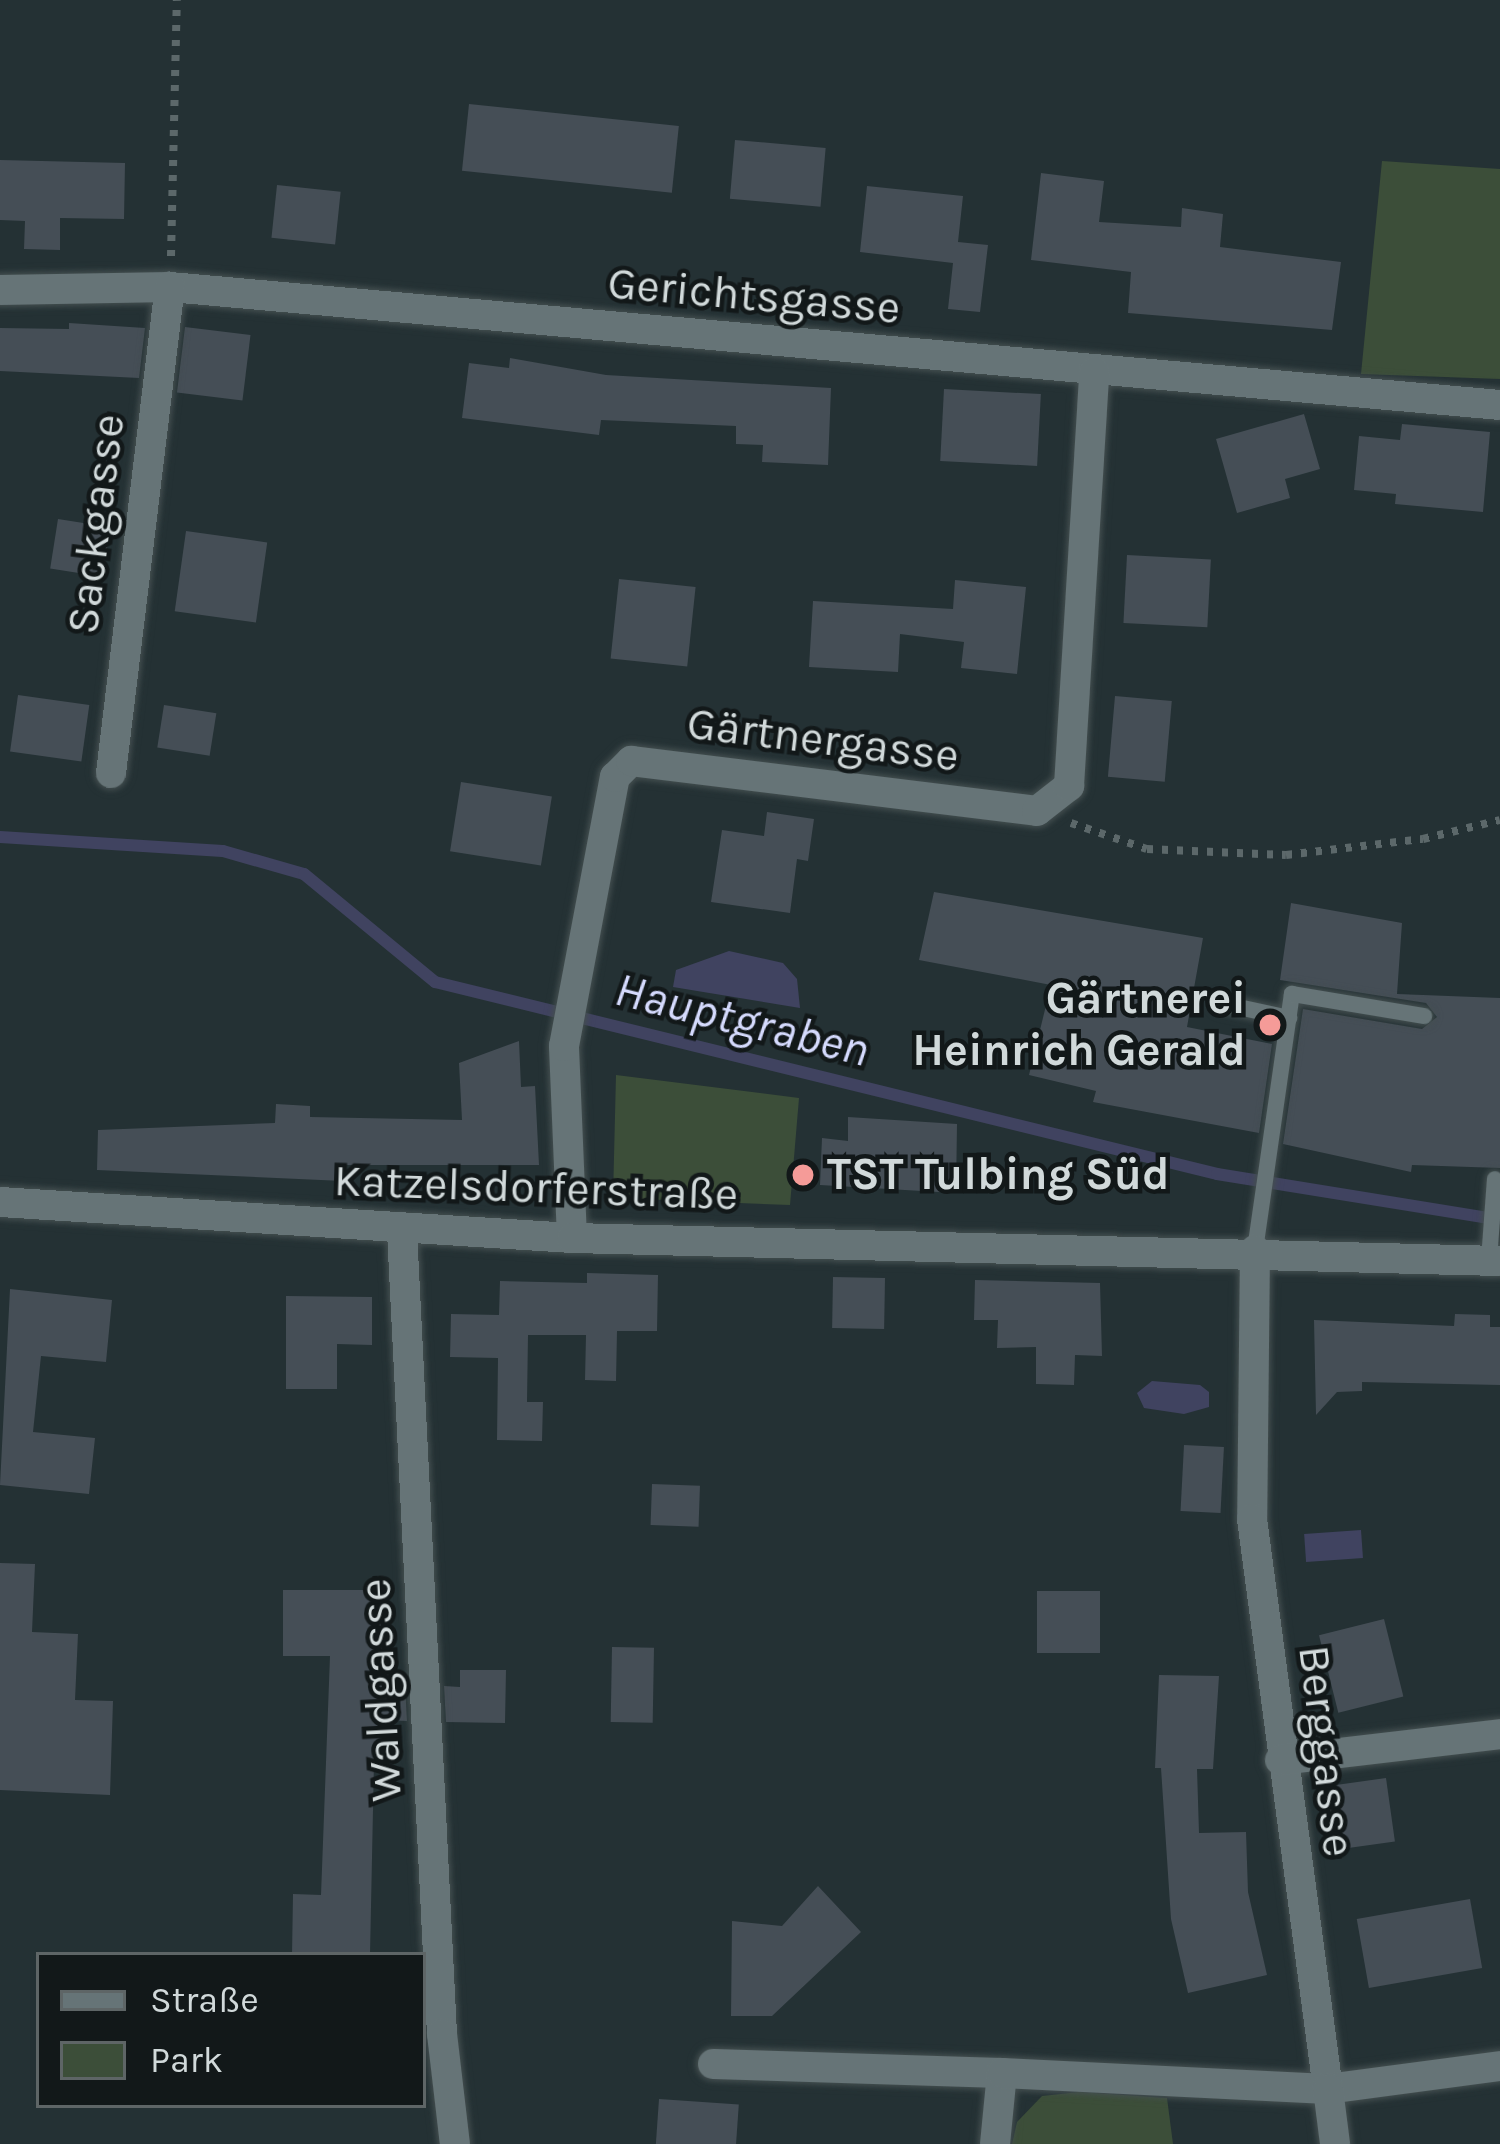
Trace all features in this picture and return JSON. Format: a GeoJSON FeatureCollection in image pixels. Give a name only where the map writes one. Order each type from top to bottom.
{"type":"FeatureCollection","features":[{"type":"Feature","properties":{"kind":"street","name":"Gerichtsgasse"},"geometry":{"type":"LineString","coordinates":[[0,290],[170,287],[1500,405]]}},
{"type":"Feature","properties":{"kind":"street","name":"Sackgasse"},"geometry":{"type":"LineString","coordinates":[[111,772],[170,287]]}},
{"type":"Feature","properties":{"kind":"street"},"geometry":{"type":"LineString","coordinates":[[1037,811],[1070,786],[1094,372]]}},
{"type":"Feature","properties":{"kind":"street","name":"Gärtnergasse"},"geometry":{"type":"LineString","coordinates":[[572,1238],[564,1046],[615,777],[631,761],[1037,811]]}},
{"type":"Feature","properties":{"kind":"street","name":"Katzelsdorferstraße"},"geometry":{"type":"LineString","coordinates":[[0,1202],[402,1231],[572,1238],[1493,1252]]}},
{"type":"Feature","properties":{"kind":"street","name":"Waldgasse"},"geometry":{"type":"LineString","coordinates":[[402,1231],[442,2034],[454,2144]]}},
{"type":"Feature","properties":{"kind":"street","name":"Berggasse"},"geometry":{"type":"LineString","coordinates":[[1255,1250],[1252,1519],[1280,1760],[1335,2144]]}},
{"type":"Feature","properties":{"kind":"street"},"geometry":{"type":"LineString","coordinates":[[1280,1760],[1500,1734]]}},
{"type":"Feature","properties":{"kind":"street"},"geometry":{"type":"LineString","coordinates":[[713,2064],[1328,2089],[1500,2066]]}},
{"type":"Feature","properties":{"kind":"street"},"geometry":{"type":"LineString","coordinates":[[995,2144],[1002,2073]]}},
{"type":"Feature","properties":{"kind":"lane"},"geometry":{"type":"LineString","coordinates":[[1255,1250],[1257,1198],[1292,994],[1424,1016]]}},
{"type":"Feature","properties":{"kind":"lane"},"geometry":{"type":"LineString","coordinates":[[1220,1003],[1288,1018]]}},
{"type":"Feature","properties":{"kind":"lane"},"geometry":{"type":"LineString","coordinates":[[1493,1252],[1496,1178]]}},
{"type":"Feature","properties":{"kind":"path"},"geometry":{"type":"LineString","coordinates":[[170,287],[177,0]]}},
{"type":"Feature","properties":{"kind":"path"},"geometry":{"type":"LineString","coordinates":[[1037,811],[1147,850],[1286,855],[1423,839],[1500,820]]}},
{"type":"Feature","properties":{"kind":"green space"},"geometry":{"type":"Polygon","coordinates":[[[1382,161],[1500,169],[1500,379],[1361,374],[1382,161]]]}},
{"type":"Feature","properties":{"kind":"green space"},"geometry":{"type":"Polygon","coordinates":[[[616,1075],[799,1098],[790,1205],[613,1198],[616,1075]]]}},
{"type":"Feature","properties":{"kind":"green space"},"geometry":{"type":"Polygon","coordinates":[[[1079,2092],[1167,2098],[1173,2144],[1012,2144],[1017,2122],[1042,2096],[1079,2092]]]}},
{"type":"Feature","properties":{"kind":"water"},"geometry":{"type":"Polygon","coordinates":[[[729,951],[783,963],[797,979],[800,1008],[673,987],[676,970],[729,951]]]}},
{"type":"Feature","properties":{"kind":"water"},"geometry":{"type":"Polygon","coordinates":[[[1152,1381],[1200,1385],[1209,1392],[1209,1407],[1184,1414],[1144,1408],[1137,1393],[1152,1381]]]}},
{"type":"Feature","properties":{"kind":"water"},"geometry":{"type":"Polygon","coordinates":[[[1361,1530],[1363,1558],[1306,1562],[1304,1534],[1361,1530]]]}},
{"type":"Feature","properties":{"kind":"building"},"geometry":{"type":"Polygon","coordinates":[[[469,104],[679,126],[672,193],[462,171],[469,104]]]}},
{"type":"Feature","properties":{"kind":"building"},"geometry":{"type":"Polygon","coordinates":[[[735,140],[826,148],[821,207],[730,199],[735,140]]]}},
{"type":"Feature","properties":{"kind":"building"},"geometry":{"type":"Polygon","coordinates":[[[0,160],[125,163],[124,219],[60,218],[60,250],[24,249],[25,221],[0,220],[0,160]]]}},
{"type":"Feature","properties":{"kind":"building"},"geometry":{"type":"Polygon","coordinates":[[[1041,173],[1104,181],[1099,222],[1181,227],[1182,208],[1223,214],[1220,247],[1341,262],[1332,330],[1128,313],[1131,272],[1031,260],[1041,173]]]}},
{"type":"Feature","properties":{"kind":"building"},"geometry":{"type":"Polygon","coordinates":[[[277,185],[341,192],[335,244],[271,238],[277,185]]]}},
{"type":"Feature","properties":{"kind":"building"},"geometry":{"type":"Polygon","coordinates":[[[867,186],[963,196],[958,242],[988,245],[980,312],[948,309],[953,263],[860,252],[867,186]]]}},
{"type":"Feature","properties":{"kind":"building"},"geometry":{"type":"Polygon","coordinates":[[[69,323],[145,328],[139,378],[0,371],[0,328],[69,329],[69,323]]]}},
{"type":"Feature","properties":{"kind":"building"},"geometry":{"type":"Polygon","coordinates":[[[185,327],[251,335],[242,401],[177,393],[185,327]]]}},
{"type":"Feature","properties":{"kind":"building"},"geometry":{"type":"Polygon","coordinates":[[[510,358],[606,375],[831,388],[828,465],[762,462],[763,445],[736,444],[736,426],[601,420],[599,435],[462,418],[469,363],[509,368],[510,358]]]}},
{"type":"Feature","properties":{"kind":"building"},"geometry":{"type":"Polygon","coordinates":[[[944,389],[1041,394],[1037,466],[940,461],[944,389]]]}},
{"type":"Feature","properties":{"kind":"building"},"geometry":{"type":"Polygon","coordinates":[[[1304,414],[1320,469],[1285,479],[1290,498],[1237,513],[1216,439],[1304,414]]]}},
{"type":"Feature","properties":{"kind":"building"},"geometry":{"type":"Polygon","coordinates":[[[1402,424],[1490,432],[1483,512],[1395,504],[1396,494],[1354,490],[1359,436],[1400,440],[1402,424]]]}},
{"type":"Feature","properties":{"kind":"building"},"geometry":{"type":"Polygon","coordinates":[[[58,519],[110,527],[103,577],[50,568],[58,519]]]}},
{"type":"Feature","properties":{"kind":"building"},"geometry":{"type":"Polygon","coordinates":[[[186,531],[267,542],[256,623],[175,611],[186,531]]]}},
{"type":"Feature","properties":{"kind":"building"},"geometry":{"type":"Polygon","coordinates":[[[1127,555],[1211,559],[1207,627],[1123,623],[1127,555]]]}},
{"type":"Feature","properties":{"kind":"building"},"geometry":{"type":"Polygon","coordinates":[[[619,579],[696,587],[687,667],[611,659],[619,579]]]}},
{"type":"Feature","properties":{"kind":"building"},"geometry":{"type":"Polygon","coordinates":[[[955,580],[1026,587],[1017,674],[961,668],[964,642],[900,634],[898,672],[809,667],[813,601],[953,609],[955,580]]]}},
{"type":"Feature","properties":{"kind":"building"},"geometry":{"type":"Polygon","coordinates":[[[18,695],[89,705],[81,761],[10,751],[18,695]]]}},
{"type":"Feature","properties":{"kind":"building"},"geometry":{"type":"Polygon","coordinates":[[[1115,696],[1172,701],[1165,782],[1108,777],[1115,696]]]}},
{"type":"Feature","properties":{"kind":"building"},"geometry":{"type":"Polygon","coordinates":[[[164,705],[216,713],[210,756],[157,747],[164,705]]]}},
{"type":"Feature","properties":{"kind":"building"},"geometry":{"type":"Polygon","coordinates":[[[461,782],[552,796],[541,866],[450,851],[461,782]]]}},
{"type":"Feature","properties":{"kind":"building"},"geometry":{"type":"Polygon","coordinates":[[[767,812],[814,819],[808,861],[797,859],[790,913],[711,902],[722,830],[764,836],[767,812]]]}},
{"type":"Feature","properties":{"kind":"building"},"geometry":{"type":"Polygon","coordinates":[[[934,892],[1203,938],[1187,1027],[1272,1044],[1259,1133],[1093,1102],[1096,1091],[1029,1075],[1051,985],[919,960],[934,892]]]}},
{"type":"Feature","properties":{"kind":"building"},"geometry":{"type":"Polygon","coordinates":[[[1291,903],[1402,923],[1397,994],[1500,998],[1500,1168],[1412,1165],[1411,1172],[1283,1144],[1303,1009],[1422,1029],[1437,1017],[1426,1003],[1280,980],[1291,903]]]}},
{"type":"Feature","properties":{"kind":"building"},"geometry":{"type":"Polygon","coordinates":[[[519,1041],[521,1087],[535,1086],[539,1165],[343,1165],[343,1181],[97,1170],[98,1130],[275,1123],[276,1104],[310,1106],[310,1117],[462,1120],[459,1063],[519,1041]]]}},
{"type":"Feature","properties":{"kind":"building"},"geometry":{"type":"Polygon","coordinates":[[[848,1117],[957,1124],[956,1193],[820,1185],[822,1138],[848,1141],[848,1117]]]}},
{"type":"Feature","properties":{"kind":"building"},"geometry":{"type":"Polygon","coordinates":[[[587,1273],[658,1275],[657,1331],[617,1331],[616,1381],[585,1380],[586,1335],[528,1335],[527,1402],[543,1402],[542,1441],[497,1440],[498,1358],[450,1357],[451,1314],[499,1315],[500,1281],[587,1283],[587,1273]]]}},
{"type":"Feature","properties":{"kind":"building"},"geometry":{"type":"Polygon","coordinates":[[[833,1277],[885,1278],[884,1329],[832,1328],[833,1277]]]}},
{"type":"Feature","properties":{"kind":"building"},"geometry":{"type":"Polygon","coordinates":[[[975,1280],[1100,1283],[1102,1356],[1075,1355],[1074,1385],[1036,1384],[1036,1347],[997,1348],[998,1320],[974,1320],[975,1280]]]}},
{"type":"Feature","properties":{"kind":"building"},"geometry":{"type":"Polygon","coordinates":[[[10,1289],[112,1300],[106,1362],[41,1356],[33,1432],[95,1438],[89,1494],[0,1485],[10,1289]]]}},
{"type":"Feature","properties":{"kind":"building"},"geometry":{"type":"Polygon","coordinates":[[[286,1296],[372,1297],[372,1345],[337,1344],[337,1389],[286,1389],[286,1296]]]}},
{"type":"Feature","properties":{"kind":"building"},"geometry":{"type":"Polygon","coordinates":[[[1455,1314],[1490,1315],[1490,1327],[1500,1327],[1500,1385],[1362,1382],[1362,1391],[1337,1392],[1316,1415],[1314,1320],[1454,1326],[1455,1314]]]}},
{"type":"Feature","properties":{"kind":"building"},"geometry":{"type":"Polygon","coordinates":[[[1184,1445],[1224,1447],[1220,1513],[1181,1511],[1184,1445]]]}},
{"type":"Feature","properties":{"kind":"building"},"geometry":{"type":"Polygon","coordinates":[[[652,1484],[700,1486],[699,1527],[651,1525],[652,1484]]]}},
{"type":"Feature","properties":{"kind":"building"},"geometry":{"type":"Polygon","coordinates":[[[0,1563],[35,1564],[32,1632],[78,1634],[75,1700],[113,1701],[110,1795],[0,1790],[0,1563]]]}},
{"type":"Feature","properties":{"kind":"building"},"geometry":{"type":"Polygon","coordinates":[[[283,1590],[384,1590],[383,1685],[405,1685],[407,1721],[385,1720],[384,1761],[374,1761],[370,1952],[292,1952],[293,1894],[321,1895],[330,1656],[283,1656],[283,1590]]]}},
{"type":"Feature","properties":{"kind":"building"},"geometry":{"type":"Polygon","coordinates":[[[1037,1591],[1100,1591],[1100,1653],[1037,1653],[1037,1591]]]}},
{"type":"Feature","properties":{"kind":"building"},"geometry":{"type":"Polygon","coordinates":[[[1384,1619],[1403,1697],[1338,1713],[1319,1635],[1384,1619]]]}},
{"type":"Feature","properties":{"kind":"building"},"geometry":{"type":"Polygon","coordinates":[[[612,1647],[654,1648],[653,1723],[611,1722],[612,1647]]]}},
{"type":"Feature","properties":{"kind":"building"},"geometry":{"type":"Polygon","coordinates":[[[460,1670],[506,1670],[505,1723],[446,1722],[444,1686],[460,1687],[460,1670]]]}},
{"type":"Feature","properties":{"kind":"building"},"geometry":{"type":"Polygon","coordinates":[[[1159,1675],[1219,1676],[1213,1769],[1197,1769],[1199,1833],[1246,1832],[1248,1892],[1267,1975],[1188,1993],[1171,1919],[1161,1768],[1155,1768],[1159,1675]]]}},
{"type":"Feature","properties":{"kind":"building"},"geometry":{"type":"Polygon","coordinates":[[[1386,1778],[1395,1841],[1331,1850],[1322,1787],[1386,1778]]]}},
{"type":"Feature","properties":{"kind":"building"},"geometry":{"type":"Polygon","coordinates":[[[818,1886],[861,1932],[772,2016],[731,2016],[732,1921],[782,1926],[818,1886]]]}},
{"type":"Feature","properties":{"kind":"building"},"geometry":{"type":"Polygon","coordinates":[[[1470,1899],[1482,1968],[1369,1988],[1357,1919],[1470,1899]]]}},
{"type":"Feature","properties":{"kind":"building"},"geometry":{"type":"Polygon","coordinates":[[[659,2099],[739,2105],[736,2144],[656,2144],[659,2099]]]}},
{"type":"Feature","properties":{"kind":"waterway","name":"Hauptgraben"},"geometry":{"type":"LineString","coordinates":[[0,837],[223,851],[304,874],[435,982],[1217,1174],[1495,1219]]}},
{"type":"Feature","properties":{"kind":"place","name":"Gärtnerei Heinrich Gerald"},"geometry":{"type":"Point","coordinates":[1270,1025]}},
{"type":"Feature","properties":{"kind":"place","name":"TST Tulbing Süd"},"geometry":{"type":"Point","coordinates":[803,1175]}}]}
